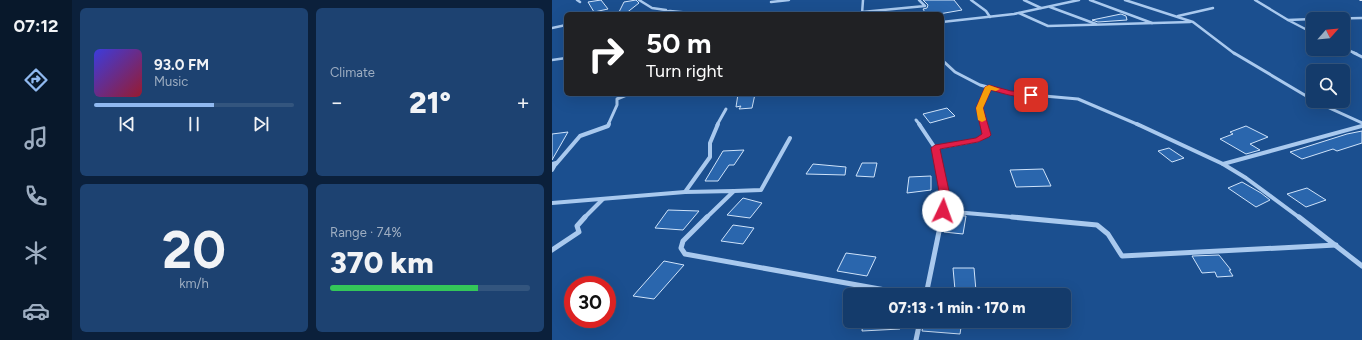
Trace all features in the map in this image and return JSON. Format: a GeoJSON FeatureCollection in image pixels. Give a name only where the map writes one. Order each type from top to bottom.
{"type":"FeatureCollection","features":[{"type":"Feature","properties":{"kind":"street"},"geometry":{"type":"LineString","coordinates":[[638,0],[652,8],[680,12]]}},
{"type":"Feature","properties":{"kind":"street"},"geometry":{"type":"LineString","coordinates":[[771,2],[789,0]]}},
{"type":"Feature","properties":{"kind":"street"},"geometry":{"type":"LineString","coordinates":[[862,12],[863,0]]}},
{"type":"Feature","properties":{"kind":"street"},"geometry":{"type":"LineString","coordinates":[[871,12],[925,6],[919,0]]}},
{"type":"Feature","properties":{"kind":"street"},"geometry":{"type":"LineString","coordinates":[[971,0],[990,17]]}},
{"type":"Feature","properties":{"kind":"street"},"geometry":{"type":"LineString","coordinates":[[1024,0],[1041,8]]}},
{"type":"Feature","properties":{"kind":"street"},"geometry":{"type":"LineString","coordinates":[[944,22],[990,17],[1079,0]]}},
{"type":"Feature","properties":{"kind":"street"},"geometry":{"type":"LineString","coordinates":[[1090,0],[1154,23]]}},
{"type":"Feature","properties":{"kind":"street"},"geometry":{"type":"LineString","coordinates":[[1125,0],[1193,22],[1240,58],[1306,96]]}},
{"type":"Feature","properties":{"kind":"street"},"geometry":{"type":"LineString","coordinates":[[1255,0],[1306,29]]}},
{"type":"Feature","properties":{"kind":"street"},"geometry":{"type":"LineString","coordinates":[[1049,6],[1098,25]]}},
{"type":"Feature","properties":{"kind":"street"},"geometry":{"type":"LineString","coordinates":[[1177,16],[1214,8]]}},
{"type":"Feature","properties":{"kind":"street"},"geometry":{"type":"LineString","coordinates":[[661,12],[670,11]]}},
{"type":"Feature","properties":{"kind":"street"},"geometry":{"type":"LineString","coordinates":[[1019,12],[1048,26],[1193,22]]}},
{"type":"Feature","properties":{"kind":"street"},"geometry":{"type":"LineString","coordinates":[[1350,18],[1362,18]]}},
{"type":"Feature","properties":{"kind":"street"},"geometry":{"type":"LineString","coordinates":[[1288,20],[1306,19]]}},
{"type":"Feature","properties":{"kind":"street"},"geometry":{"type":"LineString","coordinates":[[552,28],[564,25]]}},
{"type":"Feature","properties":{"kind":"street"},"geometry":{"type":"LineString","coordinates":[[1350,51],[1362,56]]}},
{"type":"Feature","properties":{"kind":"street"},"geometry":{"type":"LineString","coordinates":[[944,62],[955,72],[980,85],[1010,93],[1078,99],[1142,126],[1223,164],[1246,178],[1362,266]]}},
{"type":"Feature","properties":{"kind":"street"},"geometry":{"type":"LineString","coordinates":[[935,148],[978,140],[987,135],[979,108],[989,87]]}},
{"type":"Feature","properties":{"kind":"street"},"geometry":{"type":"LineString","coordinates":[[552,170],[554,164],[580,136],[608,126],[617,105],[617,99],[624,96]]}},
{"type":"Feature","properties":{"kind":"street"},"geometry":{"type":"LineString","coordinates":[[1329,108],[1362,123]]}},
{"type":"Feature","properties":{"kind":"street"},"geometry":{"type":"LineString","coordinates":[[686,192],[710,157],[709,145],[726,109]]}},
{"type":"Feature","properties":{"kind":"street"},"geometry":{"type":"LineString","coordinates":[[916,120],[935,148],[944,191],[943,211],[927,288]]}},
{"type":"Feature","properties":{"kind":"street"},"geometry":{"type":"LineString","coordinates":[[1223,164],[1362,126]]}},
{"type":"Feature","properties":{"kind":"street"},"geometry":{"type":"LineString","coordinates":[[552,203],[686,192],[761,190],[790,138]]}},
{"type":"Feature","properties":{"kind":"street"},"geometry":{"type":"LineString","coordinates":[[734,191],[683,241],[681,248],[685,254],[874,288]]}},
{"type":"Feature","properties":{"kind":"street"},"geometry":{"type":"LineString","coordinates":[[552,250],[579,232],[577,226],[603,199]]}},
{"type":"Feature","properties":{"kind":"street"},"geometry":{"type":"LineString","coordinates":[[943,211],[1097,225],[1108,234],[1122,256],[1336,245]]}},
{"type":"Feature","properties":{"kind":"street"},"geometry":{"type":"LineString","coordinates":[[916,340],[919,328]]}},
{"type":"Feature","properties":{"kind":"lane"},"geometry":{"type":"LineString","coordinates":[[553,60],[564,58]]}},
{"type":"Feature","properties":{"kind":"building"},"geometry":{"type":"Polygon","coordinates":[[[601,0],[608,9],[594,12],[588,2],[601,0]]]}},
{"type":"Feature","properties":{"kind":"building"},"geometry":{"type":"Polygon","coordinates":[[[636,0],[639,3],[628,12],[619,12],[624,2],[636,0]]]}},
{"type":"Feature","properties":{"kind":"building"},"geometry":{"type":"Polygon","coordinates":[[[923,0],[954,0],[962,10],[944,13],[925,12],[923,9],[927,8],[928,5],[923,0]]]}},
{"type":"Feature","properties":{"kind":"building"},"geometry":{"type":"Polygon","coordinates":[[[1121,14],[1126,16],[1127,20],[1098,22],[1092,20],[1121,14]]]}},
{"type":"Feature","properties":{"kind":"building"},"geometry":{"type":"Polygon","coordinates":[[[738,96],[755,96],[752,108],[739,109],[741,106],[736,107],[738,96]]]}},
{"type":"Feature","properties":{"kind":"building"},"geometry":{"type":"Polygon","coordinates":[[[947,108],[955,116],[930,123],[923,114],[947,108]]]}},
{"type":"Feature","properties":{"kind":"building"},"geometry":{"type":"Polygon","coordinates":[[[1246,126],[1268,137],[1250,144],[1260,150],[1246,154],[1220,139],[1233,134],[1230,132],[1246,126]]]}},
{"type":"Feature","properties":{"kind":"building"},"geometry":{"type":"Polygon","coordinates":[[[1362,131],[1362,143],[1337,151],[1333,149],[1302,159],[1290,152],[1347,134],[1362,131]]]}},
{"type":"Feature","properties":{"kind":"building"},"geometry":{"type":"Polygon","coordinates":[[[568,132],[552,160],[552,134],[568,132]]]}},
{"type":"Feature","properties":{"kind":"building"},"geometry":{"type":"Polygon","coordinates":[[[1169,148],[1184,158],[1172,162],[1158,151],[1169,148]]]}},
{"type":"Feature","properties":{"kind":"building"},"geometry":{"type":"Polygon","coordinates":[[[744,150],[734,165],[729,165],[718,181],[705,181],[723,151],[744,150]]]}},
{"type":"Feature","properties":{"kind":"building"},"geometry":{"type":"Polygon","coordinates":[[[862,163],[877,163],[874,177],[856,176],[862,163]]]}},
{"type":"Feature","properties":{"kind":"building"},"geometry":{"type":"Polygon","coordinates":[[[813,164],[846,167],[845,175],[806,174],[813,164]]]}},
{"type":"Feature","properties":{"kind":"building"},"geometry":{"type":"Polygon","coordinates":[[[1043,169],[1051,186],[1016,187],[1010,170],[1043,169]]]}},
{"type":"Feature","properties":{"kind":"building"},"geometry":{"type":"Polygon","coordinates":[[[931,176],[931,190],[907,193],[909,177],[931,176]]]}},
{"type":"Feature","properties":{"kind":"building"},"geometry":{"type":"Polygon","coordinates":[[[1242,182],[1270,200],[1256,207],[1228,188],[1242,182]]]}},
{"type":"Feature","properties":{"kind":"building"},"geometry":{"type":"Polygon","coordinates":[[[1307,188],[1326,200],[1306,207],[1287,194],[1307,188]]]}},
{"type":"Feature","properties":{"kind":"building"},"geometry":{"type":"Polygon","coordinates":[[[743,198],[762,203],[750,218],[727,215],[743,198]]]}},
{"type":"Feature","properties":{"kind":"building"},"geometry":{"type":"Polygon","coordinates":[[[668,210],[699,211],[683,230],[655,228],[668,210]]]}},
{"type":"Feature","properties":{"kind":"building"},"geometry":{"type":"Polygon","coordinates":[[[947,215],[966,216],[963,234],[944,232],[947,215]]]}},
{"type":"Feature","properties":{"kind":"building"},"geometry":{"type":"Polygon","coordinates":[[[733,225],[754,228],[743,244],[721,241],[733,225]]]}},
{"type":"Feature","properties":{"kind":"building"},"geometry":{"type":"Polygon","coordinates":[[[846,253],[876,257],[867,276],[837,271],[846,253]]]}},
{"type":"Feature","properties":{"kind":"building"},"geometry":{"type":"Polygon","coordinates":[[[1219,255],[1231,270],[1229,270],[1233,276],[1217,277],[1215,272],[1202,273],[1192,256],[1219,255]]]}},
{"type":"Feature","properties":{"kind":"building"},"geometry":{"type":"Polygon","coordinates":[[[664,261],[684,265],[654,299],[633,296],[664,261]]]}},
{"type":"Feature","properties":{"kind":"building"},"geometry":{"type":"Polygon","coordinates":[[[953,268],[974,268],[976,288],[955,288],[953,268]]]}},
{"type":"Feature","properties":{"kind":"building"},"geometry":{"type":"Polygon","coordinates":[[[862,328],[900,328],[900,329],[862,331],[862,328]]]}},
{"type":"Feature","properties":{"kind":"building"},"geometry":{"type":"Polygon","coordinates":[[[923,328],[961,328],[960,334],[922,331],[923,328]]]}},
{"type":"Feature","properties":{"kind":"slow traffic"},"geometry":{"type":"LineString","coordinates":[[982,120],[979,108],[989,87],[996,89]]}},
{"type":"Feature","properties":{"kind":"route"},"geometry":{"type":"LineString","coordinates":[[943,211],[944,191],[935,148],[978,140],[987,135],[979,108],[989,87],[1010,93],[1031,95]]}}]}
